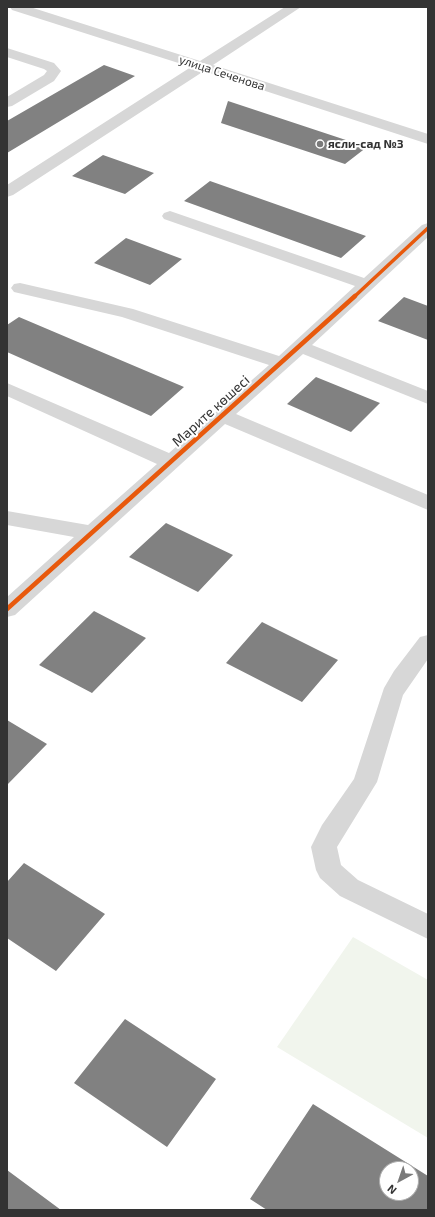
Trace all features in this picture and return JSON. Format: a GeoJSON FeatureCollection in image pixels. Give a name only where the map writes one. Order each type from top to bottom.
{"type":"FeatureCollection","features":[{"type":"Feature","properties":{"kind":"street","name":"улица Сеченова"},"geometry":{"type":"LineString","coordinates":[[17,7],[428,139]]}},
{"type":"Feature","properties":{"kind":"street"},"geometry":{"type":"LineString","coordinates":[[7,192],[14,181],[202,66],[294,7]]}},
{"type":"Feature","properties":{"kind":"street"},"geometry":{"type":"LineString","coordinates":[[7,52],[49,66],[54,71],[49,78],[7,103]]}},
{"type":"Feature","properties":{"kind":"street"},"geometry":{"type":"LineString","coordinates":[[170,216],[366,284]]}},
{"type":"Feature","properties":{"kind":"street","name":"Марите көшесі"},"geometry":{"type":"LineString","coordinates":[[7,610],[282,363],[428,228]]}},
{"type":"Feature","properties":{"kind":"street"},"geometry":{"type":"LineString","coordinates":[[20,288],[127,313],[282,363]]}},
{"type":"Feature","properties":{"kind":"street"},"geometry":{"type":"LineString","coordinates":[[300,346],[428,398]]}},
{"type":"Feature","properties":{"kind":"street"},"geometry":{"type":"LineString","coordinates":[[7,389],[171,462]]}},
{"type":"Feature","properties":{"kind":"street"},"geometry":{"type":"LineString","coordinates":[[223,416],[428,503]]}},
{"type":"Feature","properties":{"kind":"street"},"geometry":{"type":"LineString","coordinates":[[7,518],[92,533]]}},
{"type":"Feature","properties":{"kind":"street"},"geometry":{"type":"LineString","coordinates":[[428,643],[402,677],[392,694],[365,782],[331,832],[324,847],[329,870],[349,888],[428,927]]}},
{"type":"Feature","properties":{"kind":"shaded area"},"geometry":{"type":"Polygon","coordinates":[[[353,937],[428,980],[428,1138],[277,1047],[353,937]]]}},
{"type":"Feature","properties":{"kind":"building"},"geometry":{"type":"Polygon","coordinates":[[[104,65],[135,76],[7,153],[7,121],[104,65]]]}},
{"type":"Feature","properties":{"kind":"building","name":"ясли-сад №3"},"geometry":{"type":"Polygon","coordinates":[[[228,101],[367,147],[345,164],[221,123],[228,101]]]}},
{"type":"Feature","properties":{"kind":"building"},"geometry":{"type":"Polygon","coordinates":[[[103,155],[154,173],[125,194],[72,176],[103,155]]]}},
{"type":"Feature","properties":{"kind":"building"},"geometry":{"type":"Polygon","coordinates":[[[210,181],[366,236],[341,258],[184,201],[210,181]]]}},
{"type":"Feature","properties":{"kind":"building"},"geometry":{"type":"Polygon","coordinates":[[[126,238],[182,259],[150,285],[94,263],[126,238]]]}},
{"type":"Feature","properties":{"kind":"building"},"geometry":{"type":"Polygon","coordinates":[[[404,297],[428,306],[428,340],[378,321],[404,297]]]}},
{"type":"Feature","properties":{"kind":"building"},"geometry":{"type":"Polygon","coordinates":[[[19,317],[184,387],[151,416],[7,352],[7,325],[19,317]]]}},
{"type":"Feature","properties":{"kind":"building"},"geometry":{"type":"Polygon","coordinates":[[[316,377],[380,403],[351,432],[287,404],[316,377]]]}},
{"type":"Feature","properties":{"kind":"building"},"geometry":{"type":"Polygon","coordinates":[[[166,523],[233,555],[198,592],[129,557],[166,523]]]}},
{"type":"Feature","properties":{"kind":"building"},"geometry":{"type":"Polygon","coordinates":[[[94,611],[146,638],[92,693],[39,665],[94,611]]]}},
{"type":"Feature","properties":{"kind":"building"},"geometry":{"type":"Polygon","coordinates":[[[262,622],[338,660],[302,702],[226,663],[262,622]]]}},
{"type":"Feature","properties":{"kind":"building"},"geometry":{"type":"Polygon","coordinates":[[[7,720],[47,744],[7,785],[7,720]]]}},
{"type":"Feature","properties":{"kind":"building"},"geometry":{"type":"Polygon","coordinates":[[[24,863],[105,914],[56,971],[7,938],[7,882],[24,863]]]}},
{"type":"Feature","properties":{"kind":"building"},"geometry":{"type":"Polygon","coordinates":[[[125,1019],[216,1079],[167,1147],[74,1083],[125,1019]]]}},
{"type":"Feature","properties":{"kind":"building"},"geometry":{"type":"Polygon","coordinates":[[[313,1104],[404,1161],[379,1161],[379,1201],[419,1201],[419,1170],[428,1176],[428,1210],[267,1210],[250,1199],[313,1104]]]}},
{"type":"Feature","properties":{"kind":"building"},"geometry":{"type":"Polygon","coordinates":[[[7,1170],[61,1210],[7,1210],[7,1170]]]}},
{"type":"Feature","properties":{"kind":"cycle path"},"geometry":{"type":"LineString","coordinates":[[7,609],[282,363],[428,228]]}},
{"type":"Feature","properties":{"kind":"place","name":"ясли-сад №3"},"geometry":{"type":"Point","coordinates":[320,144]}}]}
